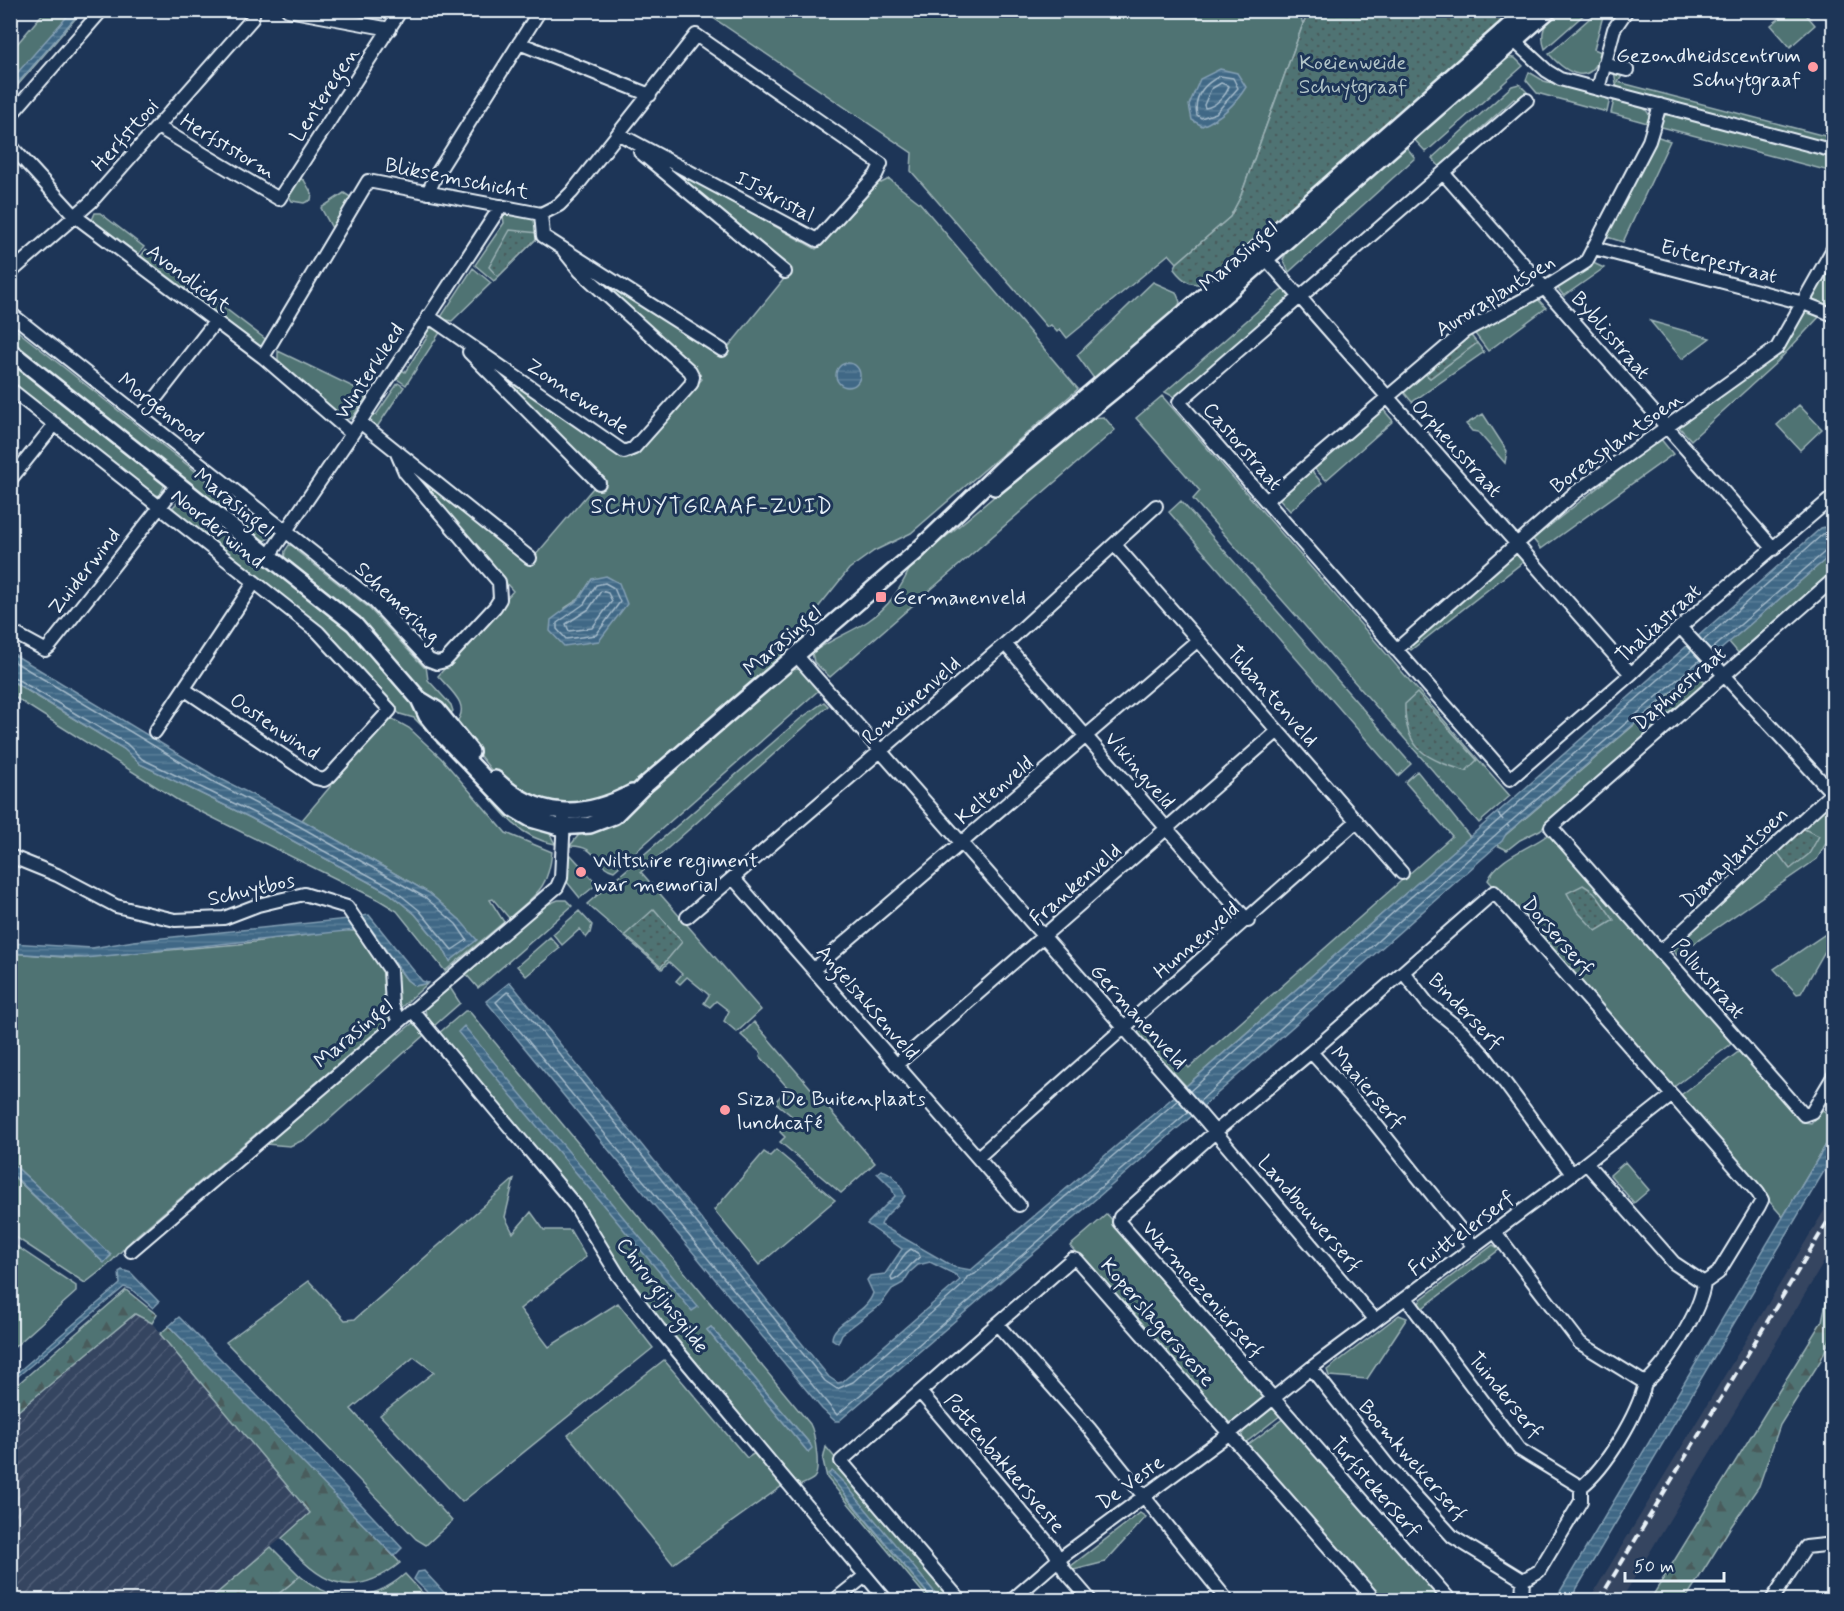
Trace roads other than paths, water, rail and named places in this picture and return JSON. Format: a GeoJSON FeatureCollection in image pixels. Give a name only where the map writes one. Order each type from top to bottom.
{"type":"FeatureCollection","features":[{"type":"Feature","properties":{"kind":"street"},"geometry":{"type":"LineString","coordinates":[[10,116],[102,10]]}},
{"type":"Feature","properties":{"kind":"street","name":"Herfsttooi"},"geometry":{"type":"LineString","coordinates":[[10,273],[75,216],[158,127],[252,19],[254,10]]}},
{"type":"Feature","properties":{"kind":"street"},"geometry":{"type":"LineString","coordinates":[[288,10],[390,29]]}},
{"type":"Feature","properties":{"kind":"street","name":"Lenteregen"},"geometry":{"type":"LineString","coordinates":[[279,199],[401,10]]}},
{"type":"Feature","properties":{"kind":"street"},"geometry":{"type":"LineString","coordinates":[[428,193],[436,175],[537,15],[537,10]]}},
{"type":"Feature","properties":{"kind":"street","name":"Marasingel"},"geometry":{"type":"LineString","coordinates":[[946,523],[1024,464],[1267,260],[1509,35],[1527,10]]}},
{"type":"Feature","properties":{"kind":"street","name":"Marasingel"},"geometry":{"type":"LineString","coordinates":[[10,351],[354,624],[419,699],[427,716],[440,732],[505,801],[531,819],[564,827],[590,825],[614,816],[644,787],[946,523],[1008,463],[1197,302],[1256,247],[1509,35],[1549,10]]}},
{"type":"Feature","properties":{"kind":"street"},"geometry":{"type":"LineString","coordinates":[[1598,89],[1614,29],[1627,10]]}},
{"type":"Feature","properties":{"kind":"street","name":"Bliksemschicht"},"geometry":{"type":"LineString","coordinates":[[262,357],[368,181],[541,214],[559,205],[619,134],[696,35]]}},
{"type":"Feature","properties":{"kind":"street","name":"IJskristal"},"geometry":{"type":"LineString","coordinates":[[619,134],[818,240],[876,175],[880,164],[696,35]]}},
{"type":"Feature","properties":{"kind":"street"},"geometry":{"type":"LineString","coordinates":[[1509,35],[1547,71],[1560,79],[1833,151]]}},
{"type":"Feature","properties":{"kind":"street"},"geometry":{"type":"LineString","coordinates":[[519,43],[650,95]]}},
{"type":"Feature","properties":{"kind":"street"},"geometry":{"type":"LineString","coordinates":[[1604,64],[1627,69]]}},
{"type":"Feature","properties":{"kind":"street","name":"Castorstraat"},"geometry":{"type":"LineString","coordinates":[[1510,779],[1179,402],[1527,100]]}},
{"type":"Feature","properties":{"kind":"street","name":"Auroraplantsoen"},"geometry":{"type":"LineString","coordinates":[[1266,501],[1466,331],[1545,288],[1586,262],[1649,141],[1660,105]]}},
{"type":"Feature","properties":{"kind":"street","name":"Herfststorm"},"geometry":{"type":"LineString","coordinates":[[158,127],[279,199]]}},
{"type":"Feature","properties":{"kind":"street","name":"IJskristal"},"geometry":{"type":"LineString","coordinates":[[619,134],[785,272]]}},
{"type":"Feature","properties":{"kind":"street","name":"Avondlicht"},"geometry":{"type":"LineString","coordinates":[[10,145],[75,216],[262,357],[352,434]]}},
{"type":"Feature","properties":{"kind":"street","name":"Byblisstraat"},"geometry":{"type":"LineString","coordinates":[[1444,174],[1774,549]]}},
{"type":"Feature","properties":{"kind":"street","name":"Winterkleed"},"geometry":{"type":"LineString","coordinates":[[268,556],[360,422],[501,206]]}},
{"type":"Feature","properties":{"kind":"street","name":"Zonnewende"},"geometry":{"type":"LineString","coordinates":[[541,214],[543,236],[722,350]]}},
{"type":"Feature","properties":{"kind":"street","name":"Orpheusstraat"},"geometry":{"type":"LineString","coordinates":[[1256,247],[1631,674]]}},
{"type":"Feature","properties":{"kind":"street","name":"Boreasplantsoen"},"geometry":{"type":"LineString","coordinates":[[1396,650],[1576,492],[1777,348],[1833,247]]}},
{"type":"Feature","properties":{"kind":"street","name":"Euterpestraat"},"geometry":{"type":"LineString","coordinates":[[1594,248],[1803,303],[1833,315]]}},
{"type":"Feature","properties":{"kind":"street","name":"Zonnewende"},"geometry":{"type":"LineString","coordinates":[[428,316],[624,452],[634,448],[691,384],[693,377],[690,371],[580,271],[564,251]]}},
{"type":"Feature","properties":{"kind":"street","name":"Morgenrood"},"geometry":{"type":"LineString","coordinates":[[10,313],[286,532]]}},
{"type":"Feature","properties":{"kind":"street"},"geometry":{"type":"LineString","coordinates":[[141,417],[215,322]]}},
{"type":"Feature","properties":{"kind":"street","name":"Zonnewende"},"geometry":{"type":"LineString","coordinates":[[454,334],[599,483]]}},
{"type":"Feature","properties":{"kind":"street","name":"Noorderwind"},"geometry":{"type":"LineString","coordinates":[[10,389],[318,632],[390,710]]}},
{"type":"Feature","properties":{"kind":"street","name":"Schemering"},"geometry":{"type":"LineString","coordinates":[[360,422],[530,558]]}},
{"type":"Feature","properties":{"kind":"street"},"geometry":{"type":"LineString","coordinates":[[10,480],[55,424]]}},
{"type":"Feature","properties":{"kind":"street","name":"Schemering"},"geometry":{"type":"LineString","coordinates":[[286,532],[374,602],[429,660],[437,663],[445,661],[495,607],[500,599],[499,582],[405,472],[396,451]]}},
{"type":"Feature","properties":{"kind":"street","name":"Zuiderwind"},"geometry":{"type":"LineString","coordinates":[[10,631],[39,649],[45,650],[49,647],[177,484]]}},
{"type":"Feature","properties":{"kind":"street","name":"Thaliastraat"},"geometry":{"type":"LineString","coordinates":[[1510,779],[1631,674],[1680,627],[1774,549],[1833,496]]}},
{"type":"Feature","properties":{"kind":"street","name":"Romeinenveld"},"geometry":{"type":"LineString","coordinates":[[687,917],[1005,644],[1156,506]]}},
{"type":"Feature","properties":{"kind":"street","name":"Tubantenveld"},"geometry":{"type":"LineString","coordinates":[[1115,545],[1402,873]]}},
{"type":"Feature","properties":{"kind":"street","name":"Daphnestraat"},"geometry":{"type":"LineString","coordinates":[[1551,827],[1833,579]]}},
{"type":"Feature","properties":{"kind":"street"},"geometry":{"type":"LineString","coordinates":[[155,732],[254,583]]}},
{"type":"Feature","properties":{"kind":"street"},"geometry":{"type":"LineString","coordinates":[[1680,627],[1833,794]]}},
{"type":"Feature","properties":{"kind":"street","name":"Keltenveld"},"geometry":{"type":"LineString","coordinates":[[814,969],[1198,640]]}},
{"type":"Feature","properties":{"kind":"street","name":"Vikingveld"},"geometry":{"type":"LineString","coordinates":[[1005,644],[1248,921]]}},
{"type":"Feature","properties":{"kind":"street","name":"Germanenveld"},"geometry":{"type":"LineString","coordinates":[[796,655],[1215,1132]]}},
{"type":"Feature","properties":{"kind":"street","name":"Oostenwind"},"geometry":{"type":"LineString","coordinates":[[184,689],[316,778],[324,780],[390,710]]}},
{"type":"Feature","properties":{"kind":"street","name":"Marasingel"},"geometry":{"type":"LineString","coordinates":[[419,699],[437,710],[478,760],[510,792],[528,803],[579,812],[602,807],[644,787]]}},
{"type":"Feature","properties":{"kind":"street","name":"Frankenveld"},"geometry":{"type":"LineString","coordinates":[[896,1065],[1278,731]]}},
{"type":"Feature","properties":{"kind":"street","name":"Dianaplantsoen"},"geometry":{"type":"LineString","coordinates":[[1660,951],[1833,794]]}},
{"type":"Feature","properties":{"kind":"street","name":"Marasingel"},"geometry":{"type":"LineString","coordinates":[[131,1251],[557,887],[561,878],[564,811]]}},
{"type":"Feature","properties":{"kind":"street","name":"Hunnenveld"},"geometry":{"type":"LineString","coordinates":[[978,1157],[1248,921],[1357,821]]}},
{"type":"Feature","properties":{"kind":"street","name":"Polluxstraat"},"geometry":{"type":"LineString","coordinates":[[1551,827],[1804,1115],[1810,1114],[1833,1075]]}},
{"type":"Feature","properties":{"kind":"street","name":"Schuytbos"},"geometry":{"type":"LineString","coordinates":[[10,856],[57,875],[116,906],[175,920],[224,918],[258,905],[304,894],[347,907],[390,970],[392,1005],[399,1022]]}},
{"type":"Feature","properties":{"kind":"street","name":"Angelsaksenveld"},"geometry":{"type":"LineString","coordinates":[[734,879],[1019,1205]]}},
{"type":"Feature","properties":{"kind":"street","name":"Dorserserf"},"geometry":{"type":"LineString","coordinates":[[1403,972],[1494,892],[1671,1096]]}},
{"type":"Feature","properties":{"kind":"street","name":"Binderserf"},"geometry":{"type":"LineString","coordinates":[[1311,1052],[1403,972],[1428,1004],[1463,1032],[1485,1056],[1572,1174]]}},
{"type":"Feature","properties":{"kind":"street","name":"Chirurgijnsgilde"},"geometry":{"type":"LineString","coordinates":[[412,1010],[575,1204],[633,1295],[886,1600]]}},
{"type":"Feature","properties":{"kind":"street","name":"Maaierserf"},"geometry":{"type":"LineString","coordinates":[[1215,1132],[1311,1052],[1374,1122],[1474,1247]]}},
{"type":"Feature","properties":{"kind":"street"},"geometry":{"type":"LineString","coordinates":[[1522,1600],[1523,1580],[1539,1571],[1581,1501],[1581,1487],[1594,1477],[1641,1402],[1645,1383],[1658,1373],[1702,1298],[1704,1283],[1718,1273],[1762,1200],[1671,1096]]}},
{"type":"Feature","properties":{"kind":"street","name":"Fruittelerserf"},"geometry":{"type":"LineString","coordinates":[[1274,1399],[1311,1368],[1572,1174],[1671,1096]]}},
{"type":"Feature","properties":{"kind":"street","name":"Landbouwerserf"},"geometry":{"type":"LineString","coordinates":[[1215,1132],[1375,1320]]}},
{"type":"Feature","properties":{"kind":"street","name":"Warmoezenierserf"},"geometry":{"type":"LineString","coordinates":[[1215,1132],[1120,1217],[1119,1222],[1274,1399]]}},
{"type":"Feature","properties":{"kind":"street"},"geometry":{"type":"LineString","coordinates":[[1586,1163],[1674,1263],[1704,1283]]}},
{"type":"Feature","properties":{"kind":"street"},"geometry":{"type":"LineString","coordinates":[[1495,1232],[1580,1343],[1645,1383]]}},
{"type":"Feature","properties":{"kind":"street","name":"Koperslagersveste"},"geometry":{"type":"LineString","coordinates":[[997,1324],[1072,1259],[1077,1260],[1230,1433]]}},
{"type":"Feature","properties":{"kind":"street","name":"Tuinderserf"},"geometry":{"type":"LineString","coordinates":[[1406,1298],[1519,1449],[1581,1487]]}},
{"type":"Feature","properties":{"kind":"street"},"geometry":{"type":"LineString","coordinates":[[920,1392],[997,1324],[1089,1428],[1227,1600]]}},
{"type":"Feature","properties":{"kind":"street","name":"Boomkwekerserf"},"geometry":{"type":"LineString","coordinates":[[1311,1368],[1389,1467],[1453,1537],[1523,1580]]}},
{"type":"Feature","properties":{"kind":"street","name":"Pottenbakkersveste"},"geometry":{"type":"LineString","coordinates":[[960,1600],[841,1461],[920,1392],[1059,1559],[1065,1571],[1090,1600]]}},
{"type":"Feature","properties":{"kind":"street","name":"De Veste"},"geometry":{"type":"LineString","coordinates":[[1012,1600],[1059,1559],[1274,1399]]}},
{"type":"Feature","properties":{"kind":"street","name":"Turfstekerserf"},"geometry":{"type":"LineString","coordinates":[[1274,1399],[1450,1600]]}},
{"type":"Feature","properties":{"kind":"street"},"geometry":{"type":"LineString","coordinates":[[1230,1433],[1375,1600]]}},
{"type":"Feature","properties":{"kind":"street"},"geometry":{"type":"LineString","coordinates":[[1772,1600],[1806,1547],[1833,1544]]}},
{"type":"Feature","properties":{"kind":"street"},"geometry":{"type":"LineString","coordinates":[[836,1600],[865,1576]]}},
{"type":"Feature","properties":{"kind":"water"},"geometry":{"type":"Polygon","coordinates":[[[72,11],[81,11],[11,91],[11,80],[72,11]]]}},
{"type":"Feature","properties":{"kind":"water"},"geometry":{"type":"Polygon","coordinates":[[[1220,69],[1237,73],[1246,87],[1227,110],[1202,126],[1192,120],[1189,105],[1200,79],[1220,69]]]}},
{"type":"Feature","properties":{"kind":"water"},"geometry":{"type":"Polygon","coordinates":[[[848,363],[857,366],[860,375],[857,384],[848,387],[839,384],[836,375],[839,366],[848,363]]]}},
{"type":"Feature","properties":{"kind":"water"},"geometry":{"type":"Polygon","coordinates":[[[1833,525],[1833,553],[1506,834],[1502,841],[1201,1108],[839,1421],[835,1421],[822,1409],[486,1001],[510,982],[829,1377],[838,1383],[842,1382],[960,1280],[956,1275],[930,1262],[918,1265],[903,1283],[892,1289],[881,1304],[842,1334],[838,1343],[832,1339],[838,1328],[870,1300],[873,1293],[867,1280],[870,1276],[885,1274],[902,1249],[867,1224],[895,1196],[891,1187],[877,1173],[881,1170],[893,1176],[905,1196],[885,1217],[881,1225],[954,1267],[971,1270],[1184,1088],[1821,528],[1833,525]]]}},
{"type":"Feature","properties":{"kind":"water"},"geometry":{"type":"Polygon","coordinates":[[[606,576],[619,583],[627,604],[599,641],[564,646],[550,631],[551,620],[579,599],[592,579],[606,576]]]}},
{"type":"Feature","properties":{"kind":"water"},"geometry":{"type":"Polygon","coordinates":[[[10,652],[215,776],[302,820],[429,893],[460,920],[477,940],[450,961],[443,948],[415,914],[389,893],[251,818],[140,764],[124,749],[11,680],[10,652]]]}},
{"type":"Feature","properties":{"kind":"water"},"geometry":{"type":"Polygon","coordinates":[[[369,915],[422,981],[428,983],[415,986],[407,980],[362,916],[369,915]]]}},
{"type":"Feature","properties":{"kind":"water"},"geometry":{"type":"Polygon","coordinates":[[[348,919],[356,930],[85,958],[11,953],[11,943],[92,948],[134,941],[348,919]]]}},
{"type":"Feature","properties":{"kind":"water"},"geometry":{"type":"Polygon","coordinates":[[[464,1026],[698,1307],[692,1311],[458,1032],[464,1026]]]}},
{"type":"Feature","properties":{"kind":"water"},"geometry":{"type":"Polygon","coordinates":[[[1833,1133],[1833,1156],[1570,1600],[1555,1600],[1833,1133]]]}},
{"type":"Feature","properties":{"kind":"water"},"geometry":{"type":"Polygon","coordinates":[[[11,1162],[111,1255],[104,1263],[11,1173],[11,1162]]]}},
{"type":"Feature","properties":{"kind":"water"},"geometry":{"type":"Polygon","coordinates":[[[122,1270],[131,1273],[159,1302],[153,1308],[131,1289],[124,1287],[11,1382],[11,1378],[120,1284],[119,1272],[122,1270]]]}},
{"type":"Feature","properties":{"kind":"water"},"geometry":{"type":"Polygon","coordinates":[[[179,1317],[306,1445],[402,1548],[394,1556],[169,1326],[179,1317]]]}},
{"type":"Feature","properties":{"kind":"water"},"geometry":{"type":"Polygon","coordinates":[[[711,1327],[810,1444],[812,1448],[808,1452],[707,1330],[711,1327]]]}},
{"type":"Feature","properties":{"kind":"water"},"geometry":{"type":"Polygon","coordinates":[[[832,1471],[941,1600],[933,1600],[828,1474],[832,1471]]]}},
{"type":"Feature","properties":{"kind":"water"},"geometry":{"type":"Polygon","coordinates":[[[424,1571],[451,1600],[435,1600],[414,1579],[418,1572],[424,1571]]]}},
{"type":"Feature","properties":{"kind":"railway"},"geometry":{"type":"LineString","coordinates":[[1599,1600],[1834,1211]]}},
{"type":"Feature","properties":{"kind":"place","name":"Gezondheidscentrum Schuytgraaf"},"geometry":{"type":"Point","coordinates":[1813,67]}},
{"type":"Feature","properties":{"kind":"place","name":"Germanenveld"},"geometry":{"type":"Point","coordinates":[881,597]}},
{"type":"Feature","properties":{"kind":"place","name":"Wiltshire regiment war memorial"},"geometry":{"type":"Point","coordinates":[581,872]}},
{"type":"Feature","properties":{"kind":"place","name":"Siza De Buitenplaats lunchcafé"},"geometry":{"type":"Point","coordinates":[725,1110]}},
{"type":"Feature","properties":{"kind":"district","name":"SCHUYTGRAAF-ZUID"},"geometry":{"type":"Point","coordinates":[712,505]}},
{"type":"Feature","properties":{"kind":"park label","name":"Koeienweide Schuytgraaf"},"geometry":{"type":"Point","coordinates":[1353,74]}}]}
